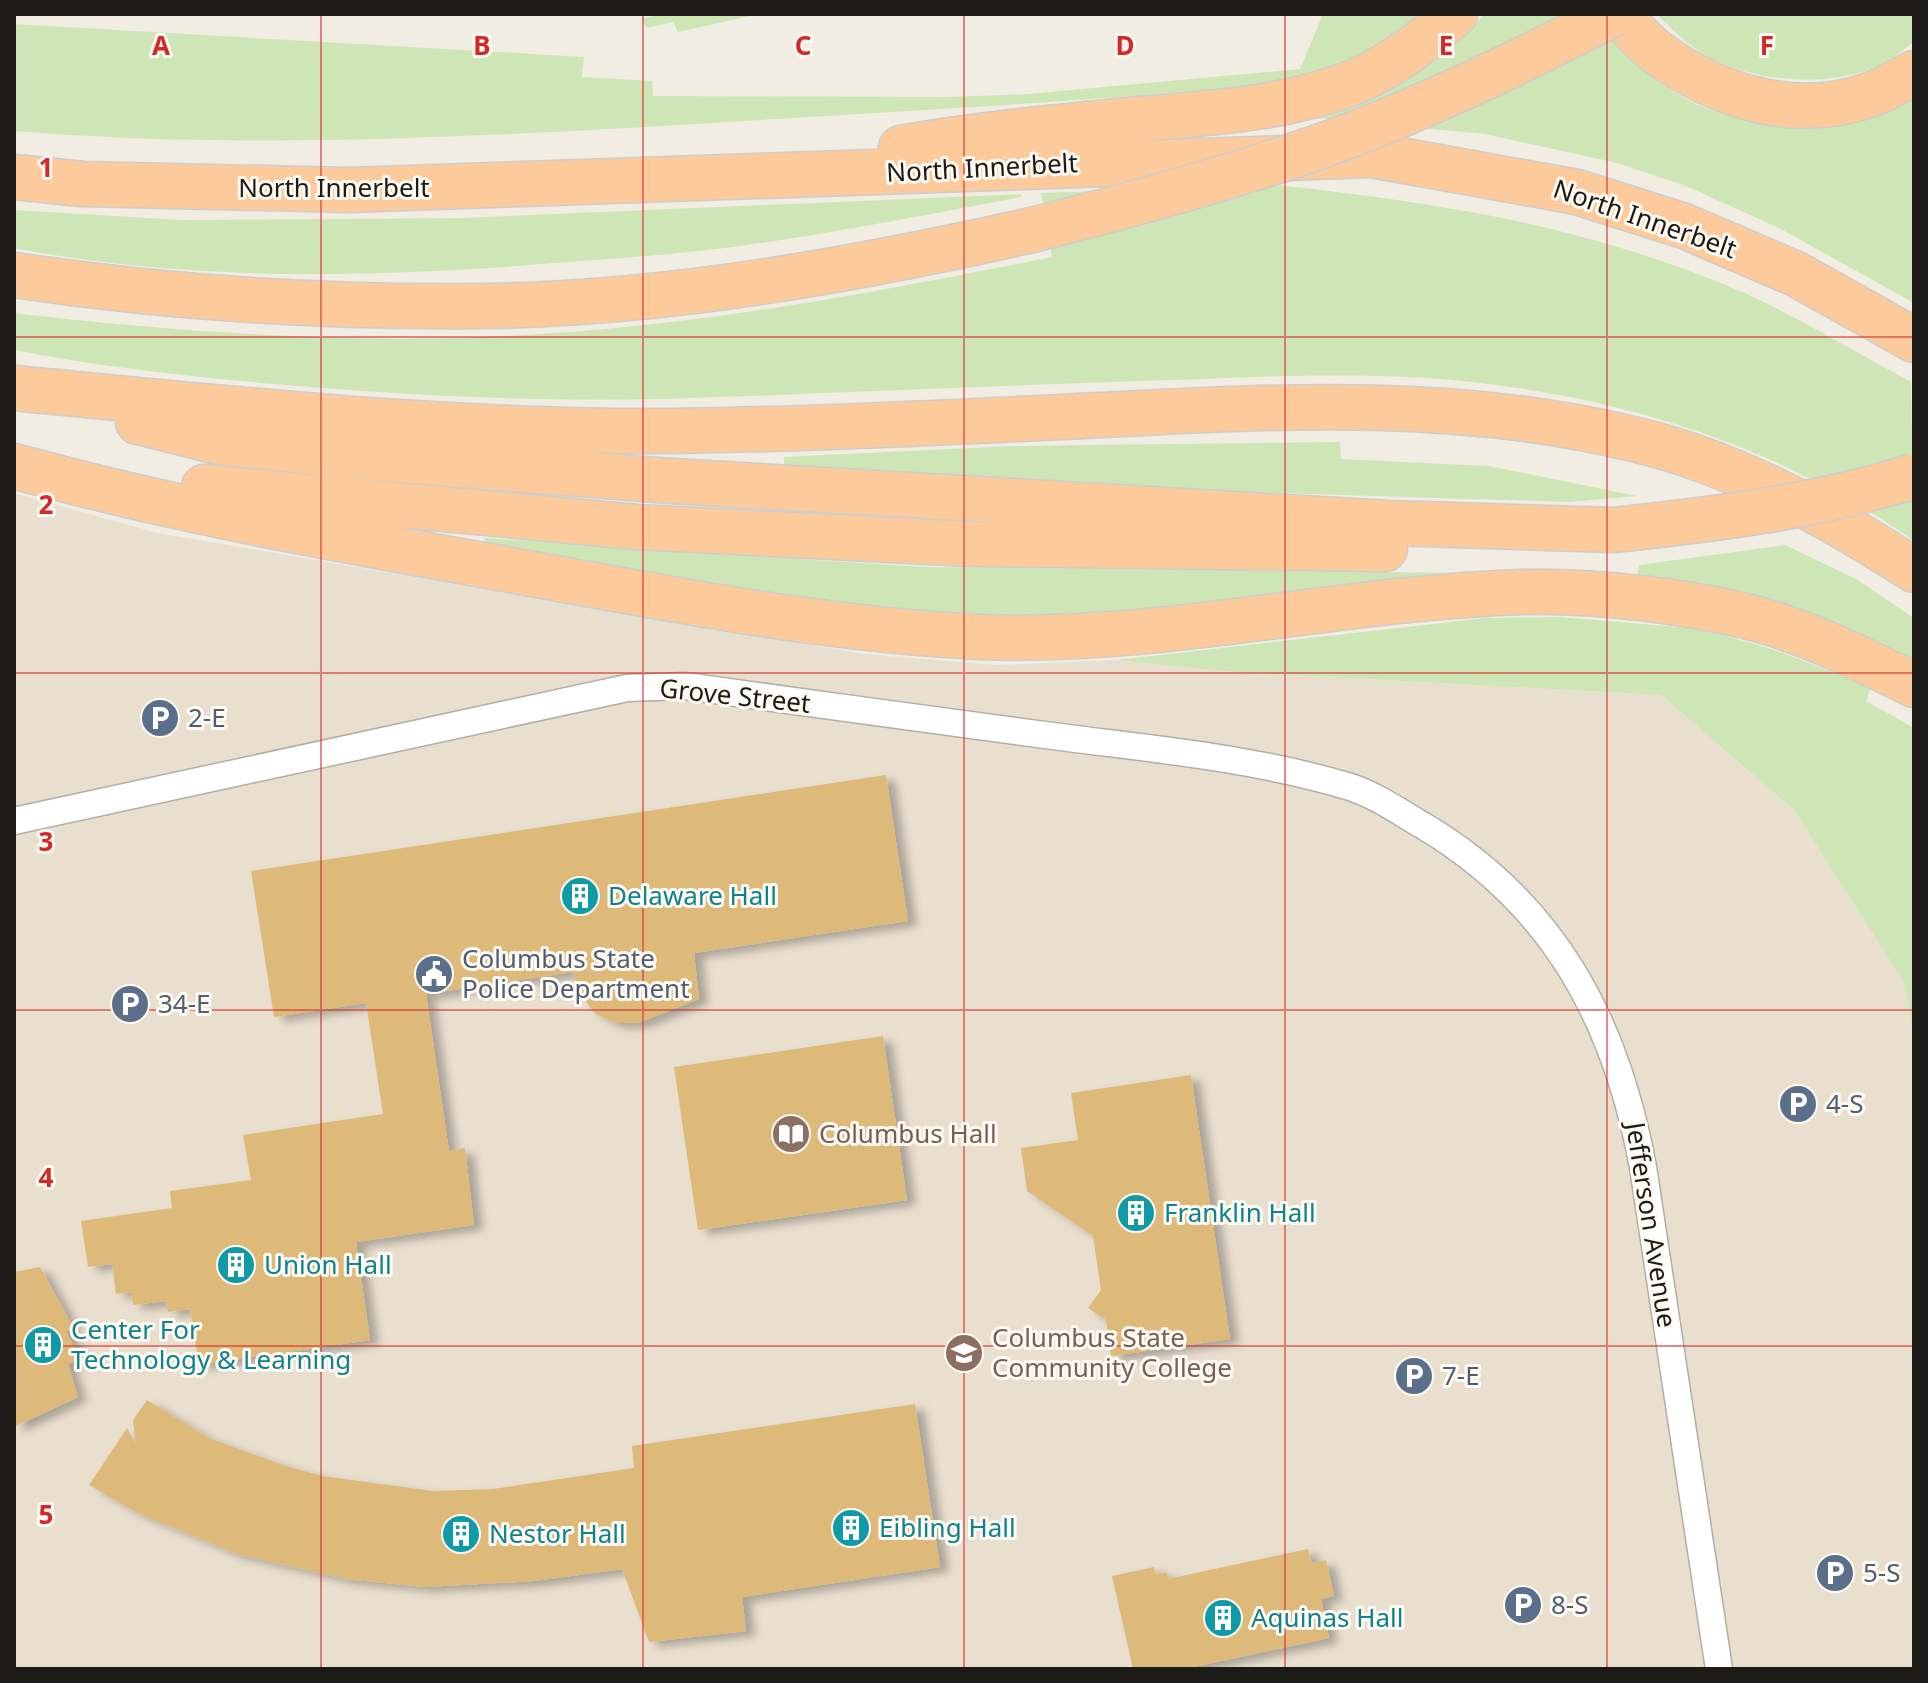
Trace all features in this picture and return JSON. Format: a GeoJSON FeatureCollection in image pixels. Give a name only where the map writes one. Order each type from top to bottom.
{"type":"FeatureCollection","features":[{"type":"Feature","properties":{"kind":"highway"},"geometry":{"type":"LineString","coordinates":[[730,179],[986,133],[1201,113],[1306,98],[1356,81],[1405,54],[1455,14]]}},
{"type":"Feature","properties":{"kind":"highway"},"geometry":{"type":"LineString","coordinates":[[14,275],[94,287],[311,303],[487,306],[606,298],[772,281],[895,261],[1150,200],[1304,152],[1458,88],[1616,14],[1657,53],[1713,86],[1758,102],[1814,106],[1869,95],[1914,73]]}},
{"type":"Feature","properties":{"kind":"highway","name":"North Innerbelt"},"geometry":{"type":"LineString","coordinates":[[14,177],[83,184],[349,190],[730,179],[1203,158],[1372,155],[1577,192],[1684,226],[1796,274],[1914,340]]}},
{"type":"Feature","properties":{"kind":"highway"},"geometry":{"type":"LineString","coordinates":[[14,390],[218,442],[349,456],[656,480],[1388,523],[1614,530]]}},
{"type":"Feature","properties":{"kind":"highway"},"geometry":{"type":"LineString","coordinates":[[14,390],[295,415],[496,428],[656,431],[971,422],[1314,404],[1435,408],[1553,422],[1638,440],[1731,472],[1854,531],[1914,570]]}},
{"type":"Feature","properties":{"kind":"highway"},"geometry":{"type":"LineString","coordinates":[[14,464],[169,484],[490,516],[637,527],[969,544],[1195,549],[1457,549],[1744,516],[1863,492],[1914,476]]}},
{"type":"Feature","properties":{"kind":"highway"},"geometry":{"type":"LineString","coordinates":[[14,464],[142,501],[315,535],[692,603],[890,630],[980,637],[1066,637],[1199,627],[1453,597],[1524,592],[1591,594],[1701,608],[1770,623],[1848,653],[1914,685]]}},
{"type":"Feature","properties":{"kind":"street","name":"Grove Street"},"geometry":{"type":"LineString","coordinates":[[14,821],[627,688],[659,686],[701,688],[1251,763],[1350,787],[1377,798],[1449,841]]}},
{"type":"Feature","properties":{"kind":"street","name":"Jefferson Avenue"},"geometry":{"type":"LineString","coordinates":[[1449,841],[1485,868],[1522,904],[1554,942],[1602,1022],[1617,1058],[1632,1108],[1643,1167],[1719,1669]]}},
{"type":"Feature","properties":{"kind":"shaded area","name":"Columbus State Community College"},"geometry":{"type":"Polygon","coordinates":[[[14,493],[158,533],[864,654],[997,665],[1117,660],[1221,671],[1661,695],[1794,810],[1905,984],[1914,1036],[1914,1669],[14,1669],[14,493]]]}},
{"type":"Feature","properties":{"kind":"green space"},"geometry":{"type":"Polygon","coordinates":[[[663,14],[759,14],[678,32],[673,22],[647,28],[641,19],[663,14]]]}},
{"type":"Feature","properties":{"kind":"green space"},"geometry":{"type":"Polygon","coordinates":[[[1323,14],[1422,14],[1382,46],[1337,69],[1283,82],[1219,89],[940,109],[419,138],[216,140],[14,131],[14,24],[584,57],[582,77],[652,81],[653,96],[945,97],[1029,94],[1300,69],[1323,14]]]}},
{"type":"Feature","properties":{"kind":"green space"},"geometry":{"type":"Polygon","coordinates":[[[1484,14],[1593,14],[1626,52],[1663,85],[1684,98],[1731,116],[1769,120],[1914,96],[1914,303],[1779,228],[1686,186],[1617,163],[1485,134],[1317,118],[1317,108],[1428,59],[1467,31],[1484,14]]]}},
{"type":"Feature","properties":{"kind":"green space"},"geometry":{"type":"Polygon","coordinates":[[[1657,14],[1914,14],[1914,42],[1888,61],[1865,71],[1822,79],[1776,78],[1734,68],[1707,56],[1684,40],[1657,14]]]}},
{"type":"Feature","properties":{"kind":"green space"},"geometry":{"type":"Polygon","coordinates":[[[1278,185],[1446,208],[1553,229],[1607,244],[1741,292],[1911,382],[1914,541],[1862,507],[1807,477],[1751,451],[1693,430],[1574,398],[1451,380],[1296,376],[692,398],[535,399],[378,392],[241,381],[111,366],[14,350],[14,313],[199,331],[385,338],[509,336],[714,317],[1052,257],[1041,193],[1278,185]]]}},
{"type":"Feature","properties":{"kind":"green space"},"geometry":{"type":"Polygon","coordinates":[[[1021,194],[1021,197],[916,217],[740,246],[628,258],[454,270],[328,274],[202,271],[139,266],[14,248],[14,210],[182,220],[464,218],[1021,194]]]}},
{"type":"Feature","properties":{"kind":"green space"},"geometry":{"type":"Polygon","coordinates":[[[1340,442],[1341,459],[1489,466],[1637,496],[1569,502],[1210,491],[784,465],[784,457],[1011,446],[1340,442]]]}},
{"type":"Feature","properties":{"kind":"green space"},"geometry":{"type":"Polygon","coordinates":[[[485,538],[922,567],[1466,573],[1099,620],[1023,621],[797,600],[484,545],[485,538]]]}},
{"type":"Feature","properties":{"kind":"green space"},"geometry":{"type":"Polygon","coordinates":[[[1785,545],[1856,579],[1914,618],[1914,659],[1814,616],[1745,596],[1638,575],[1639,565],[1785,545]]]}},
{"type":"Feature","properties":{"kind":"green space"},"geometry":{"type":"Polygon","coordinates":[[[1559,617],[1702,629],[1775,650],[1871,687],[1866,701],[1914,728],[1914,1036],[1905,984],[1794,810],[1661,695],[1221,671],[1117,660],[1486,618],[1559,617]]]}},
{"type":"Feature","properties":{"kind":"building","name":"Delaware Hall"},"geometry":{"type":"Polygon","coordinates":[[[886,775],[908,921],[694,953],[699,999],[638,1023],[616,1023],[596,1014],[588,1005],[572,972],[426,994],[449,1151],[465,1148],[474,1225],[356,1242],[370,1340],[199,1365],[190,1309],[168,1312],[166,1301],[133,1305],[131,1292],[116,1294],[112,1264],[88,1267],[81,1221],[172,1208],[170,1191],[251,1180],[243,1135],[383,1114],[366,1003],[274,1017],[251,871],[886,775]]]}},
{"type":"Feature","properties":{"kind":"building","name":"Columbus Hall"},"geometry":{"type":"Polygon","coordinates":[[[883,1036],[907,1200],[698,1230],[674,1067],[883,1036]]]}},
{"type":"Feature","properties":{"kind":"building","name":"Franklin Hall"},"geometry":{"type":"Polygon","coordinates":[[[1191,1075],[1230,1339],[1111,1356],[1106,1320],[1088,1308],[1101,1290],[1093,1236],[1027,1191],[1021,1148],[1078,1140],[1071,1093],[1191,1075]]]}},
{"type":"Feature","properties":{"kind":"building","name":"Center For Technology & Learning"},"geometry":{"type":"Polygon","coordinates":[[[40,1267],[74,1329],[66,1331],[80,1359],[68,1364],[78,1397],[14,1427],[14,1272],[40,1267]]]}},
{"type":"Feature","properties":{"kind":"building","name":"Nestor Hall"},"geometry":{"type":"Polygon","coordinates":[[[147,1400],[209,1438],[286,1466],[322,1476],[433,1491],[493,1489],[634,1468],[632,1446],[915,1404],[940,1567],[742,1597],[746,1631],[649,1642],[622,1569],[534,1581],[425,1587],[346,1579],[237,1554],[139,1514],[89,1485],[127,1428],[136,1445],[133,1420],[147,1400]]]}},
{"type":"Feature","properties":{"kind":"building","name":"Aquinas Hall"},"geometry":{"type":"Polygon","coordinates":[[[1308,1549],[1312,1563],[1326,1560],[1334,1596],[1321,1599],[1329,1638],[1184,1669],[1133,1669],[1112,1576],[1154,1567],[1155,1574],[1167,1572],[1168,1579],[1308,1549]]]}},
{"type":"Feature","properties":{"kind":"place","name":"2-E"},"geometry":{"type":"Point","coordinates":[160,718]}},
{"type":"Feature","properties":{"kind":"place","name":"Delaware Hall"},"geometry":{"type":"Point","coordinates":[580,896]}},
{"type":"Feature","properties":{"kind":"place","name":"Columbus State Police Department"},"geometry":{"type":"Point","coordinates":[434,974]}},
{"type":"Feature","properties":{"kind":"place","name":"34-E"},"geometry":{"type":"Point","coordinates":[130,1004]}},
{"type":"Feature","properties":{"kind":"place","name":"4-S"},"geometry":{"type":"Point","coordinates":[1798,1104]}},
{"type":"Feature","properties":{"kind":"place","name":"Columbus Hall"},"geometry":{"type":"Point","coordinates":[791,1134]}},
{"type":"Feature","properties":{"kind":"place","name":"Franklin Hall"},"geometry":{"type":"Point","coordinates":[1136,1213]}},
{"type":"Feature","properties":{"kind":"place","name":"Union Hall"},"geometry":{"type":"Point","coordinates":[236,1265]}},
{"type":"Feature","properties":{"kind":"place","name":"Center For Technology & Learning"},"geometry":{"type":"Point","coordinates":[43,1345]}},
{"type":"Feature","properties":{"kind":"place","name":"Columbus State Community College"},"geometry":{"type":"Point","coordinates":[964,1353]}},
{"type":"Feature","properties":{"kind":"place","name":"7-E"},"geometry":{"type":"Point","coordinates":[1414,1376]}},
{"type":"Feature","properties":{"kind":"place","name":"Eibling Hall"},"geometry":{"type":"Point","coordinates":[851,1528]}},
{"type":"Feature","properties":{"kind":"place","name":"Nestor Hall"},"geometry":{"type":"Point","coordinates":[461,1534]}},
{"type":"Feature","properties":{"kind":"place","name":"5-S"},"geometry":{"type":"Point","coordinates":[1835,1573]}},
{"type":"Feature","properties":{"kind":"place","name":"8-S"},"geometry":{"type":"Point","coordinates":[1523,1605]}},
{"type":"Feature","properties":{"kind":"place","name":"Aquinas Hall"},"geometry":{"type":"Point","coordinates":[1223,1618]}}]}
